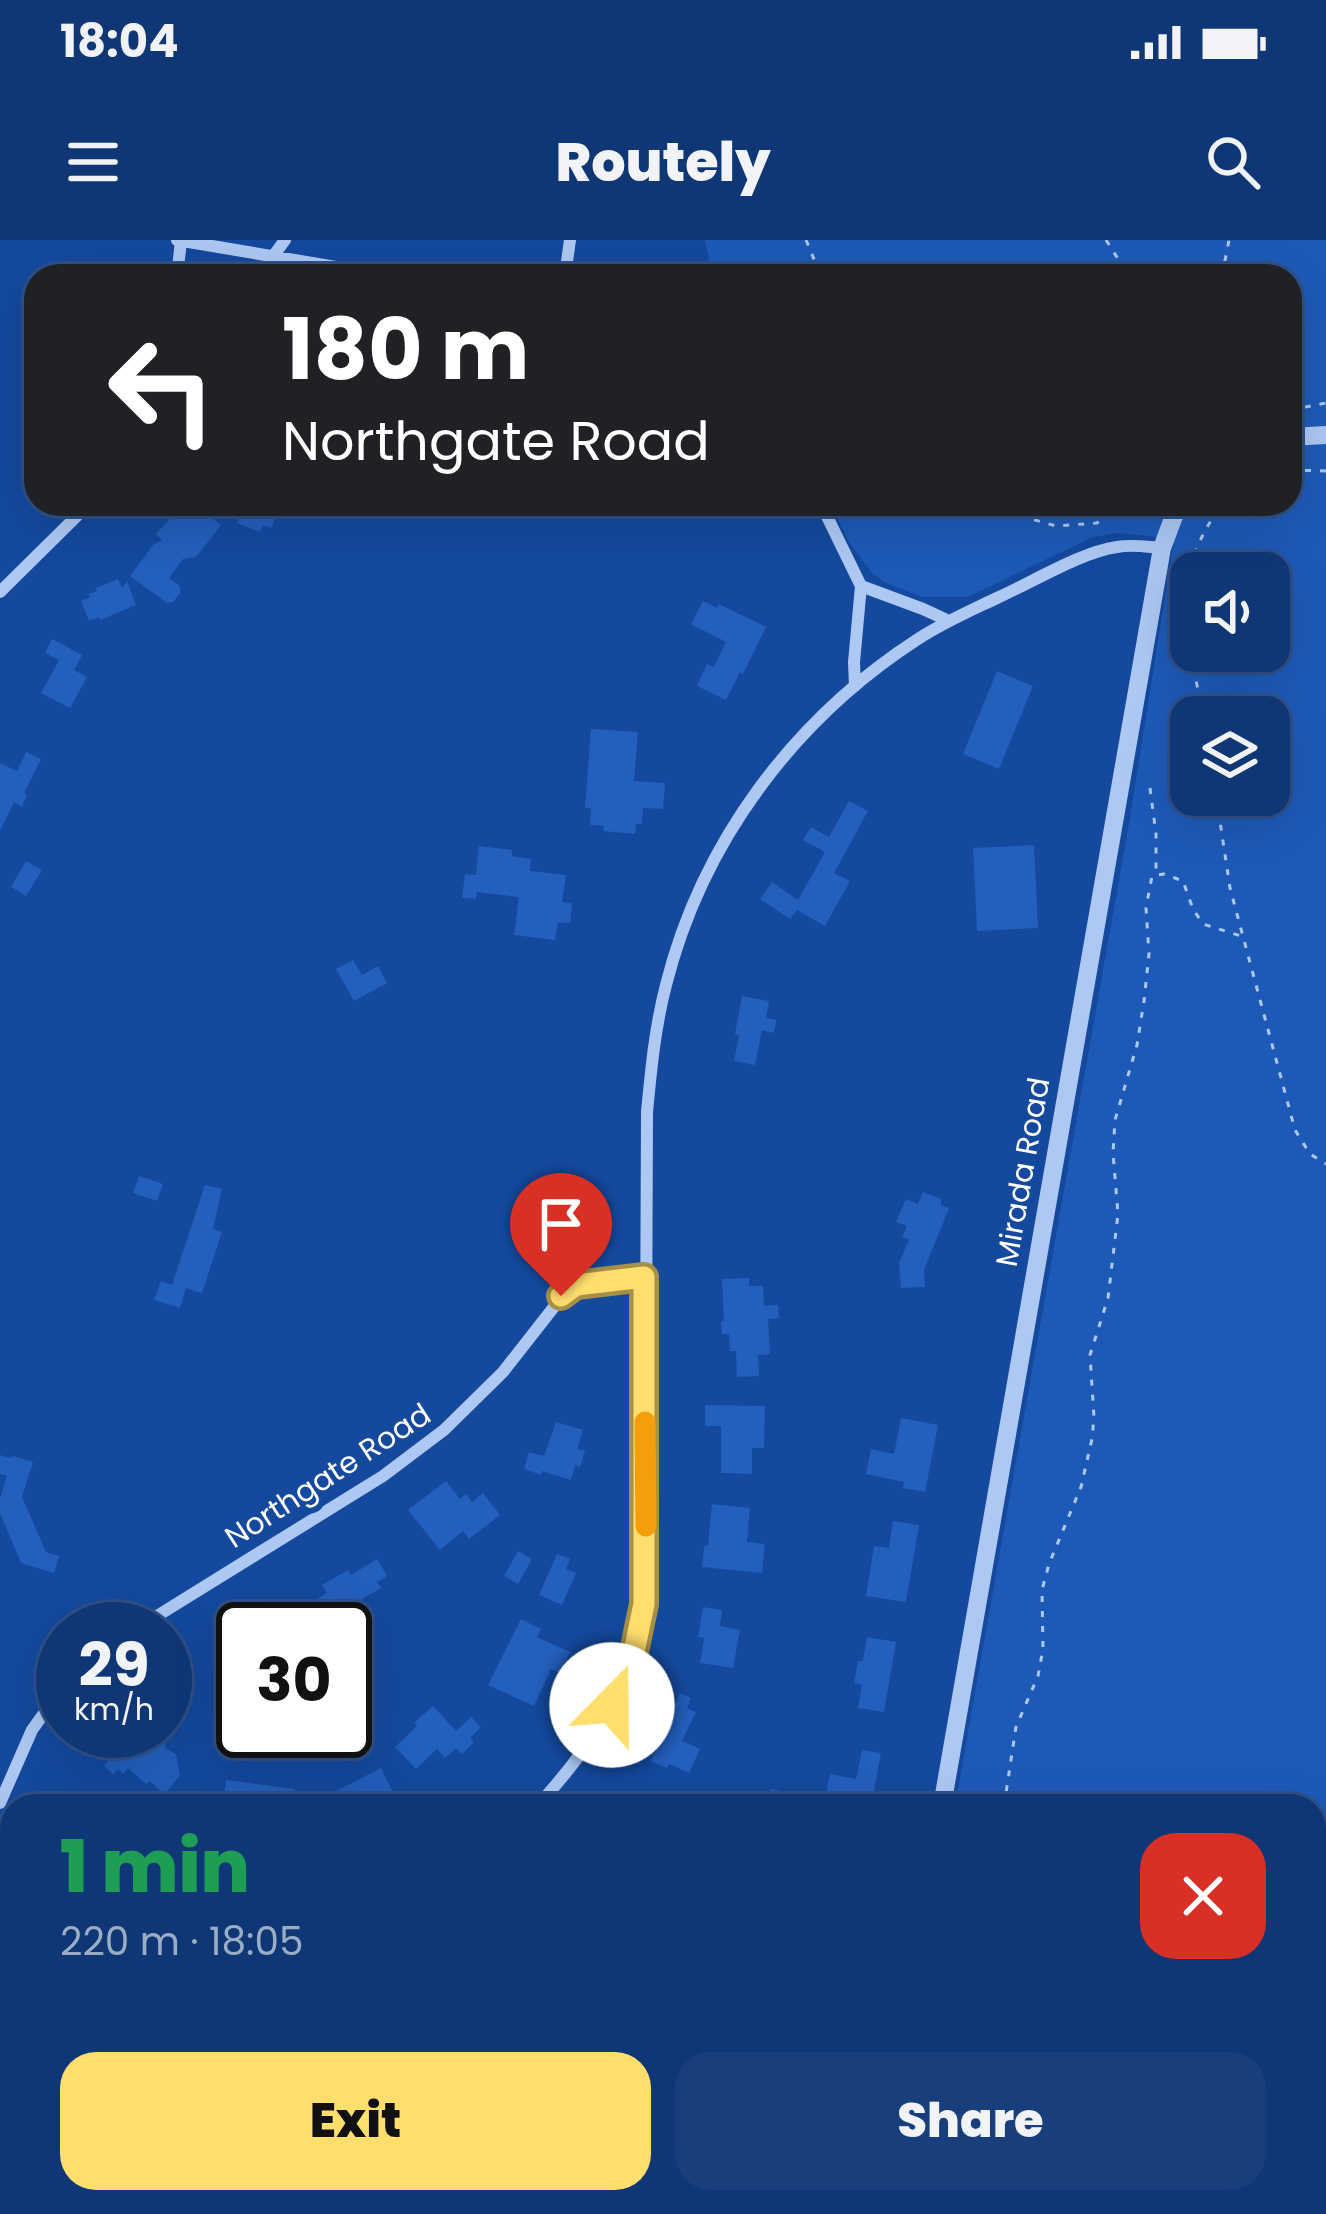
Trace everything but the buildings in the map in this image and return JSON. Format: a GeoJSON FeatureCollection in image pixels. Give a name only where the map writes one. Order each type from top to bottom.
{"type":"FeatureCollection","features":[{"type":"Feature","properties":{"kind":"street"},"geometry":{"type":"LineString","coordinates":[[179,240],[323,264]]}},
{"type":"Feature","properties":{"kind":"street"},"geometry":{"type":"LineString","coordinates":[[274,255],[285,240]]}},
{"type":"Feature","properties":{"kind":"street"},"geometry":{"type":"LineString","coordinates":[[0,592],[77,516]]}},
{"type":"Feature","properties":{"kind":"street"},"geometry":{"type":"LineString","coordinates":[[827,516],[860,586],[855,686]]}},
{"type":"Feature","properties":{"kind":"street","name":"Mirada Road"},"geometry":{"type":"LineString","coordinates":[[944,1794],[1162,548],[1174,516]]}},
{"type":"Feature","properties":{"kind":"street"},"geometry":{"type":"LineString","coordinates":[[547,1794],[602,1724],[623,1681],[641,1624],[646,1580],[645,1145],[651,1068],[665,986],[687,920],[727,834],[783,755],[819,717],[919,638],[1095,552],[1134,545],[1162,548]]}},
{"type":"Feature","properties":{"kind":"street"},"geometry":{"type":"LineString","coordinates":[[860,586],[949,621]]}},
{"type":"Feature","properties":{"kind":"street","name":"Northgate Road"},"geometry":{"type":"LineString","coordinates":[[180,1602],[383,1476],[444,1430],[503,1372],[568,1289],[644,1277]]}},
{"type":"Feature","properties":{"kind":"street"},"geometry":{"type":"LineString","coordinates":[[4,1794],[36,1724]]}},
{"type":"Feature","properties":{"kind":"path"},"geometry":{"type":"LineString","coordinates":[[1021,516],[1056,526],[1097,523],[1106,516]]}},
{"type":"Feature","properties":{"kind":"path"},"geometry":{"type":"LineString","coordinates":[[1199,696],[1188,641],[1188,584],[1197,544],[1215,516]]}},
{"type":"Feature","properties":{"kind":"path"},"geometry":{"type":"LineString","coordinates":[[1006,1794],[1016,1727],[1038,1676],[1043,1649],[1042,1590],[1082,1487],[1092,1438],[1090,1355],[1108,1298],[1118,1214],[1115,1120],[1137,1045],[1149,954],[1146,908],[1149,883],[1156,873],[1150,788]]}},
{"type":"Feature","properties":{"kind":"path"},"geometry":{"type":"LineString","coordinates":[[1219,816],[1241,936],[1295,1130],[1310,1154],[1326,1164]]}},
{"type":"Feature","properties":{"kind":"path"},"geometry":{"type":"LineString","coordinates":[[1156,873],[1183,881],[1202,924],[1241,936]]}},
{"type":"Feature","properties":{"kind":"shaded area"},"geometry":{"type":"Polygon","coordinates":[[[705,240],[1326,240],[1326,1794],[957,1794],[1130,818],[1170,564],[1170,672],[1290,672],[1290,552],[1172,552],[1174,539],[1118,533],[1093,537],[968,597],[922,597],[871,572],[837,516],[1302,516],[1302,264],[710,264],[705,240]]]}},
{"type":"Feature","properties":{"kind":"slow traffic"},"geometry":{"type":"LineString","coordinates":[[645,1422],[646,1526]]}},
{"type":"Feature","properties":{"kind":"route"},"geometry":{"type":"LineString","coordinates":[[561,1296],[576,1285],[644,1277],[646,1580],[634,1652],[612,1705]]}}]}
